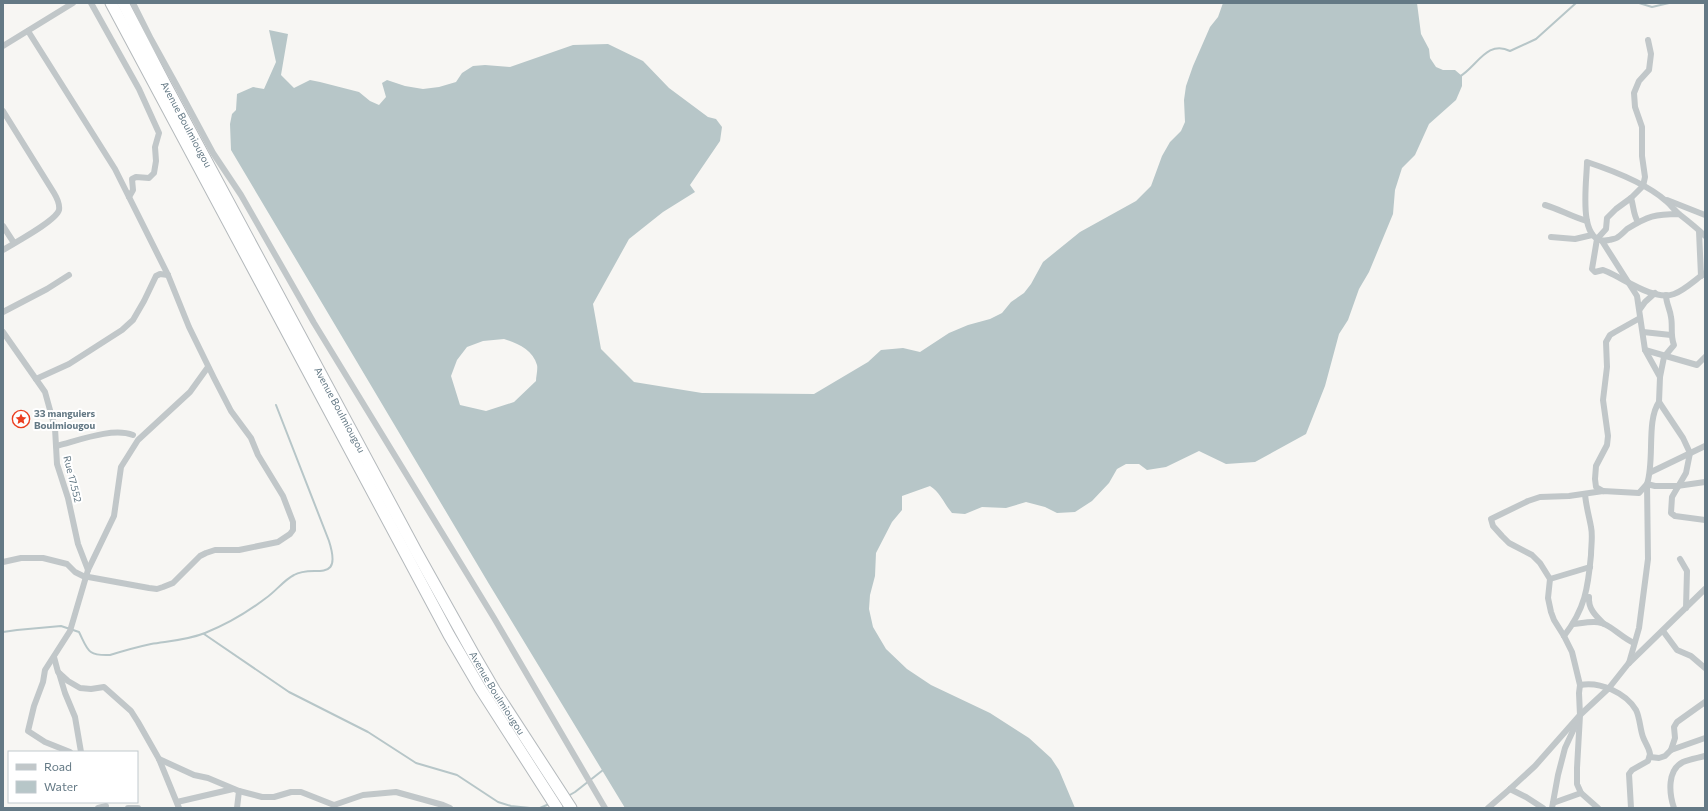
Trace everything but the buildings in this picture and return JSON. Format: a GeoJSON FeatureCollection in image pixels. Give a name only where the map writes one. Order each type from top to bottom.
{"type":"FeatureCollection","features":[{"type":"Feature","properties":{"kind":"highway","name":"Avenue Boulmiougou"},"geometry":{"type":"LineString","coordinates":[[111,3],[449,635],[480,688],[557,808]]}},
{"type":"Feature","properties":{"kind":"highway","name":"Avenue Boulmiougou"},"geometry":{"type":"LineString","coordinates":[[123,3],[167,89],[416,551],[495,691],[571,808]]}},
{"type":"Feature","properties":{"kind":"street"},"geometry":{"type":"LineString","coordinates":[[3,46],[73,3]]}},
{"type":"Feature","properties":{"kind":"street"},"geometry":{"type":"LineString","coordinates":[[91,3],[139,89],[159,133],[155,147],[156,161],[154,173],[149,178],[136,177],[132,179],[133,190],[129,197]]}},
{"type":"Feature","properties":{"kind":"street"},"geometry":{"type":"LineString","coordinates":[[133,3],[212,153],[241,195],[314,323],[494,618],[605,808]]}},
{"type":"Feature","properties":{"kind":"street"},"geometry":{"type":"LineString","coordinates":[[3,562],[21,558],[43,558],[67,564],[75,572],[87,573],[157,589],[173,583],[200,556],[206,553],[215,550],[239,550],[278,542],[286,538],[293,530],[293,519],[283,496],[258,455],[251,438],[231,411],[208,367],[168,275],[115,169],[28,32]]}},
{"type":"Feature","properties":{"kind":"street"},"geometry":{"type":"LineString","coordinates":[[1648,40],[1651,54],[1649,70],[1639,80],[1634,93],[1635,107],[1642,127],[1642,156],[1645,177],[1643,186],[1607,218],[1606,229],[1597,238],[1592,270],[1595,272],[1603,270],[1610,272],[1638,288],[1654,293],[1666,295],[1679,292],[1703,274],[1700,231]]}},
{"type":"Feature","properties":{"kind":"street"},"geometry":{"type":"LineString","coordinates":[[3,111],[54,193],[59,206],[57,214],[46,224],[3,250]]}},
{"type":"Feature","properties":{"kind":"street"},"geometry":{"type":"LineString","coordinates":[[1660,377],[1645,350],[1637,296],[1615,259],[1597,238],[1586,221],[1585,197],[1587,162],[1613,171],[1643,186],[1665,200],[1705,215]]}},
{"type":"Feature","properties":{"kind":"street"},"geometry":{"type":"LineString","coordinates":[[1631,198],[1634,216],[1638,222]]}},
{"type":"Feature","properties":{"kind":"street"},"geometry":{"type":"LineString","coordinates":[[1665,200],[1705,236]]}},
{"type":"Feature","properties":{"kind":"street"},"geometry":{"type":"LineString","coordinates":[[1545,205],[1586,221]]}},
{"type":"Feature","properties":{"kind":"street"},"geometry":{"type":"LineString","coordinates":[[1551,237],[1575,239],[1618,238],[1638,222],[1655,215],[1679,214]]}},
{"type":"Feature","properties":{"kind":"street"},"geometry":{"type":"LineString","coordinates":[[3,226],[14,243]]}},
{"type":"Feature","properties":{"kind":"street"},"geometry":{"type":"LineString","coordinates":[[1610,272],[1615,259]]}},
{"type":"Feature","properties":{"kind":"street"},"geometry":{"type":"LineString","coordinates":[[36,379],[69,364],[122,330],[133,320],[156,276],[160,274],[168,275]]}},
{"type":"Feature","properties":{"kind":"street"},"geometry":{"type":"LineString","coordinates":[[3,312],[48,289],[69,275]]}},
{"type":"Feature","properties":{"kind":"street"},"geometry":{"type":"LineString","coordinates":[[1640,309],[1654,293]]}},
{"type":"Feature","properties":{"kind":"street"},"geometry":{"type":"LineString","coordinates":[[1666,295],[1672,324],[1671,336],[1676,355],[1681,361]]}},
{"type":"Feature","properties":{"kind":"street"},"geometry":{"type":"LineString","coordinates":[[1603,491],[1596,487],[1595,479],[1598,460],[1608,440],[1608,430],[1603,400],[1607,374],[1606,342],[1610,335],[1614,332],[1640,318]]}},
{"type":"Feature","properties":{"kind":"street","name":"Rue 17.552"},"geometry":{"type":"LineString","coordinates":[[3,332],[45,392],[55,428],[57,464],[68,498],[78,544],[87,573]]}},
{"type":"Feature","properties":{"kind":"street"},"geometry":{"type":"LineString","coordinates":[[1643,332],[1671,336]]}},
{"type":"Feature","properties":{"kind":"street"},"geometry":{"type":"LineString","coordinates":[[1674,345],[1664,357],[1660,377],[1660,402],[1683,438],[1690,454],[1686,472],[1672,497],[1671,513],[1675,516],[1705,520]]}},
{"type":"Feature","properties":{"kind":"street"},"geometry":{"type":"LineString","coordinates":[[1645,350],[1696,366],[1705,357]]}},
{"type":"Feature","properties":{"kind":"street"},"geometry":{"type":"LineString","coordinates":[[68,751],[45,742],[28,731],[34,706],[43,682],[45,670],[70,631],[87,573],[114,516],[121,467],[144,433],[190,392],[208,367]]}},
{"type":"Feature","properties":{"kind":"street"},"geometry":{"type":"LineString","coordinates":[[1628,664],[1639,628],[1648,558],[1647,484],[1651,472],[1654,411],[1660,402]]}},
{"type":"Feature","properties":{"kind":"street"},"geometry":{"type":"LineString","coordinates":[[56,446],[105,434],[126,432],[133,434],[144,433]]}},
{"type":"Feature","properties":{"kind":"street"},"geometry":{"type":"LineString","coordinates":[[133,434],[138,440]]}},
{"type":"Feature","properties":{"kind":"street"},"geometry":{"type":"LineString","coordinates":[[1651,472],[1705,446]]}},
{"type":"Feature","properties":{"kind":"street"},"geometry":{"type":"LineString","coordinates":[[1647,484],[1677,486],[1703,482],[1705,488]]}},
{"type":"Feature","properties":{"kind":"street"},"geometry":{"type":"LineString","coordinates":[[1598,808],[1581,793],[1578,784],[1577,768],[1580,685],[1573,656],[1564,636],[1554,620],[1549,604],[1550,579],[1545,569],[1535,558],[1526,551],[1509,543],[1502,536],[1493,526],[1491,519],[1536,498],[1603,491],[1639,493],[1647,484]]}},
{"type":"Feature","properties":{"kind":"street"},"geometry":{"type":"LineString","coordinates":[[1564,636],[1583,606],[1586,595],[1590,567],[1591,530],[1585,494]]}},
{"type":"Feature","properties":{"kind":"street"},"geometry":{"type":"LineString","coordinates":[[1680,559],[1686,571],[1686,608]]}},
{"type":"Feature","properties":{"kind":"street"},"geometry":{"type":"LineString","coordinates":[[1550,579],[1590,567]]}},
{"type":"Feature","properties":{"kind":"street"},"geometry":{"type":"LineString","coordinates":[[1488,808],[1539,761],[1580,715],[1610,688],[1628,664],[1705,589]]}},
{"type":"Feature","properties":{"kind":"street"},"geometry":{"type":"LineString","coordinates":[[1589,597],[1588,603],[1595,616],[1604,624],[1634,643]]}},
{"type":"Feature","properties":{"kind":"street"},"geometry":{"type":"LineString","coordinates":[[1573,624],[1590,622],[1604,624]]}},
{"type":"Feature","properties":{"kind":"street"},"geometry":{"type":"LineString","coordinates":[[1662,631],[1677,650],[1692,656],[1705,668]]}},
{"type":"Feature","properties":{"kind":"street"},"geometry":{"type":"LineString","coordinates":[[54,657],[66,698],[75,717],[82,751]]}},
{"type":"Feature","properties":{"kind":"street"},"geometry":{"type":"LineString","coordinates":[[58,672],[68,681],[80,688],[91,689],[101,686],[108,688],[131,711],[159,759],[178,805],[236,790]]}},
{"type":"Feature","properties":{"kind":"street"},"geometry":{"type":"LineString","coordinates":[[1580,685],[1597,684],[1610,688],[1630,703],[1636,711],[1650,757],[1644,764],[1630,772],[1629,788],[1632,806]]}},
{"type":"Feature","properties":{"kind":"street"},"geometry":{"type":"LineString","coordinates":[[1671,750],[1675,738],[1674,728],[1677,722],[1705,702]]}},
{"type":"Feature","properties":{"kind":"street"},"geometry":{"type":"LineString","coordinates":[[1553,806],[1558,775],[1565,748],[1580,715]]}},
{"type":"Feature","properties":{"kind":"street"},"geometry":{"type":"LineString","coordinates":[[1650,757],[1659,758],[1665,756],[1671,750],[1705,738]]}},
{"type":"Feature","properties":{"kind":"street"},"geometry":{"type":"LineString","coordinates":[[1674,808],[1671,780],[1675,770],[1683,762],[1705,756]]}},
{"type":"Feature","properties":{"kind":"street"},"geometry":{"type":"LineString","coordinates":[[159,759],[194,775],[208,778],[236,790],[267,798],[300,792],[334,807],[363,796],[396,792],[450,808]]}},
{"type":"Feature","properties":{"kind":"street"},"geometry":{"type":"LineString","coordinates":[[1510,789],[1526,796],[1543,808]]}},
{"type":"Feature","properties":{"kind":"street"},"geometry":{"type":"LineString","coordinates":[[236,790],[237,808]]}},
{"type":"Feature","properties":{"kind":"street"},"geometry":{"type":"LineString","coordinates":[[1553,806],[1581,793]]}},
{"type":"Feature","properties":{"kind":"street"},"geometry":{"type":"LineString","coordinates":[[98,808],[105,805]]}},
{"type":"Feature","properties":{"kind":"street"},"geometry":{"type":"LineString","coordinates":[[128,808],[138,808]]}},
{"type":"Feature","properties":{"kind":"water"},"geometry":{"type":"Polygon","coordinates":[[[1223,3],[1417,3],[1421,34],[1429,49],[1430,58],[1436,67],[1443,70],[1455,70],[1462,76],[1462,86],[1456,100],[1429,124],[1415,155],[1402,168],[1395,190],[1393,214],[1369,272],[1359,289],[1348,320],[1339,334],[1325,386],[1306,434],[1255,462],[1226,464],[1199,451],[1166,467],[1147,470],[1139,464],[1126,464],[1117,469],[1109,483],[1092,501],[1075,512],[1057,513],[1045,507],[1026,502],[1006,508],[982,507],[965,514],[952,513],[940,495],[930,486],[902,496],[902,510],[892,522],[876,553],[875,576],[870,595],[869,609],[873,627],[886,649],[907,669],[931,685],[990,713],[1029,738],[1051,758],[1059,770],[1075,808],[625,808],[489,584],[231,150],[230,124],[232,114],[236,110],[237,94],[253,87],[264,89],[276,62],[269,30],[288,34],[281,75],[294,88],[310,80],[320,82],[359,92],[370,101],[379,105],[386,97],[382,83],[387,80],[405,86],[423,89],[439,87],[456,82],[462,73],[473,66],[485,65],[510,67],[573,45],[608,44],[643,61],[669,88],[708,117],[716,119],[722,127],[720,141],[690,185],[695,192],[663,212],[629,239],[593,304],[601,349],[634,382],[702,393],[814,394],[868,362],[881,350],[903,348],[920,352],[949,333],[968,325],[990,319],[1002,313],[1011,302],[1024,293],[1031,284],[1043,262],[1080,232],[1136,201],[1151,186],[1162,156],[1170,142],[1181,131],[1185,122],[1184,100],[1186,86],[1210,27],[1218,17],[1223,3]],[[504,339],[483,341],[467,347],[457,360],[451,376],[460,405],[486,411],[514,402],[536,381],[537,365],[532,355],[524,348],[504,339]]]}},
{"type":"Feature","properties":{"kind":"waterway"},"geometry":{"type":"LineString","coordinates":[[1459,77],[1488,52],[1502,48],[1510,51],[1536,39],[1576,3]]}},
{"type":"Feature","properties":{"kind":"waterway"},"geometry":{"type":"LineString","coordinates":[[1639,3],[1652,7],[1669,3]]}},
{"type":"Feature","properties":{"kind":"waterway"},"geometry":{"type":"LineString","coordinates":[[3,632],[61,626],[79,632],[89,651],[92,653],[110,655],[146,645],[185,639],[213,630],[252,608],[294,575],[302,572],[324,570],[329,568],[332,563],[329,541],[276,405]]}},
{"type":"Feature","properties":{"kind":"waterway"},"geometry":{"type":"LineString","coordinates":[[204,634],[289,692],[368,732],[416,763],[457,775],[498,802],[511,806],[530,808]]}},
{"type":"Feature","properties":{"kind":"waterway"},"geometry":{"type":"LineString","coordinates":[[568,796],[603,770]]}},
{"type":"Feature","properties":{"kind":"waterway"},"geometry":{"type":"LineString","coordinates":[[540,808],[549,804]]}},
{"type":"Feature","properties":{"kind":"place","name":"33 manguiers Boulmiougou"},"geometry":{"type":"Point","coordinates":[21,419]}}]}
